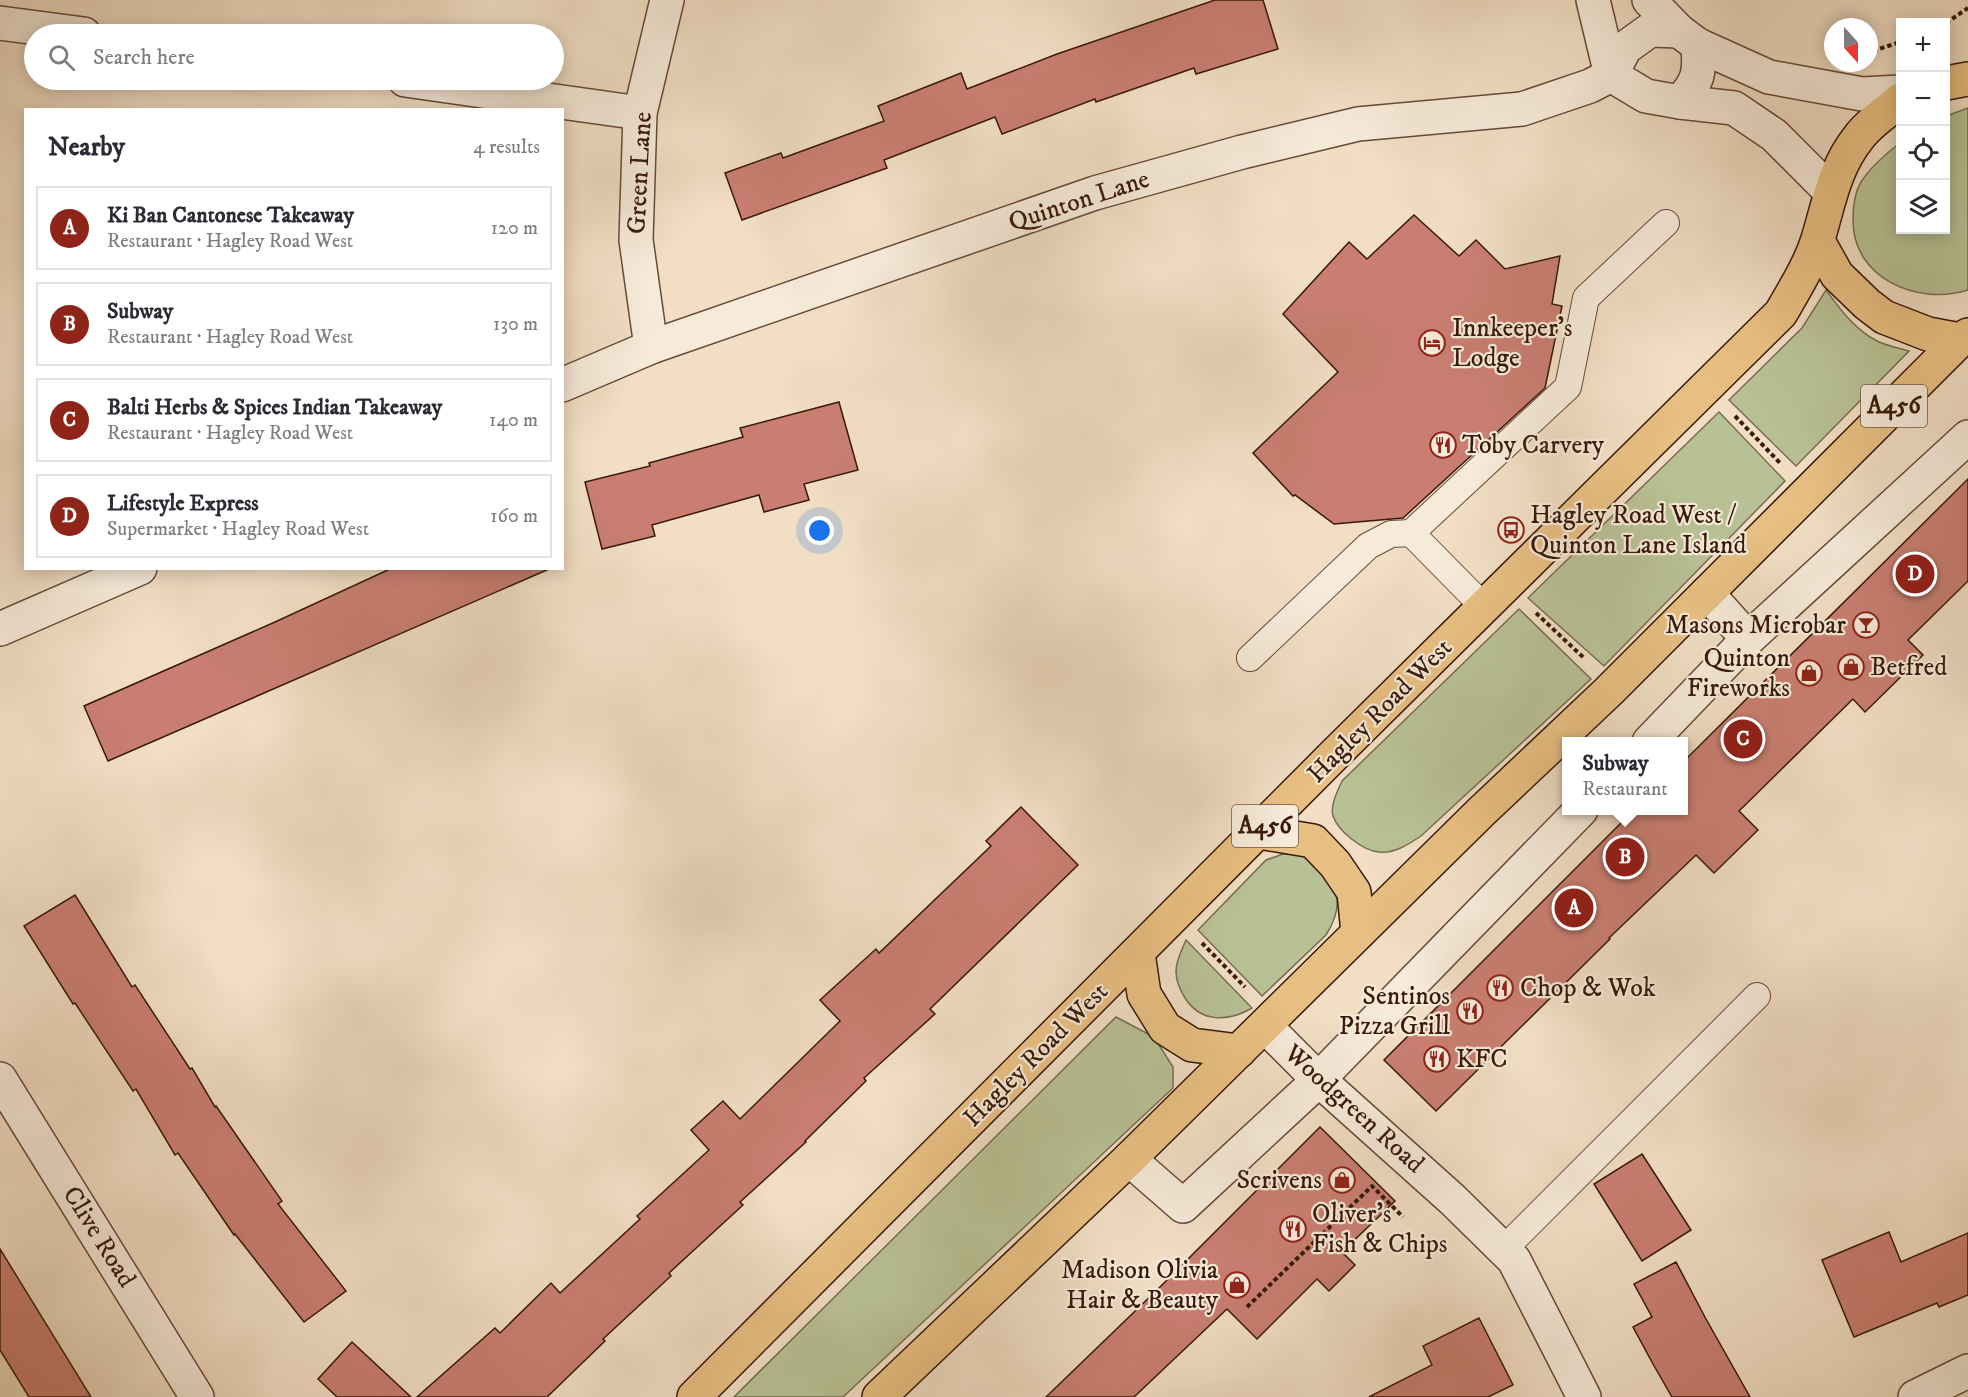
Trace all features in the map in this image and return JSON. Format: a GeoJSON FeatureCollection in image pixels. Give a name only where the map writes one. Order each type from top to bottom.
{"type":"FeatureCollection","features":[{"type":"Feature","properties":{"kind":"highway"},"geometry":{"type":"LineString","coordinates":[[1950,82],[1968,79]]}},
{"type":"Feature","properties":{"kind":"highway","name":"A456"},"geometry":{"type":"LineString","coordinates":[[1896,104],[1859,136],[1843,163],[1830,191],[1818,241],[1837,275],[1884,317],[1928,334],[1964,337]]}},
{"type":"Feature","properties":{"kind":"highway","name":"Hagley Road West"},"geometry":{"type":"LineString","coordinates":[[694,1397],[1781,313],[1818,241]]}},
{"type":"Feature","properties":{"kind":"highway","name":"A456"},"geometry":{"type":"LineString","coordinates":[[879,1397],[1239,1052],[1481,812],[1609,691],[1964,337]]}},
{"type":"Feature","properties":{"kind":"highway"},"geometry":{"type":"LineString","coordinates":[[1259,832],[1313,841],[1335,864],[1354,892],[1358,933]]}},
{"type":"Feature","properties":{"kind":"highway"},"geometry":{"type":"LineString","coordinates":[[1138,953],[1144,994],[1165,1028],[1192,1045],[1239,1052]]}},
{"type":"Feature","properties":{"kind":"street","name":"Green Lane"},"geometry":{"type":"LineString","coordinates":[[651,347],[636,240],[640,112],[667,0]]}},
{"type":"Feature","properties":{"kind":"street"},"geometry":{"type":"LineString","coordinates":[[1593,0],[1611,75],[1646,96],[1734,108],[1773,135],[1830,191]]}},
{"type":"Feature","properties":{"kind":"street"},"geometry":{"type":"LineString","coordinates":[[1649,0],[1688,38],[1700,71],[1690,91],[1680,102]]}},
{"type":"Feature","properties":{"kind":"street"},"geometry":{"type":"LineString","coordinates":[[0,23],[24,26]]}},
{"type":"Feature","properties":{"kind":"street"},"geometry":{"type":"LineString","coordinates":[[1611,75],[1625,48],[1650,30],[1688,38],[1769,77],[1862,94],[1896,92]]}},
{"type":"Feature","properties":{"kind":"street","name":"Quinton Lane"},"geometry":{"type":"LineString","coordinates":[[564,384],[651,347],[1106,190],[1242,152],[1358,124],[1522,109],[1590,86],[1611,75]]}},
{"type":"Feature","properties":{"kind":"street"},"geometry":{"type":"LineString","coordinates":[[478,90],[640,112]]}},
{"type":"Feature","properties":{"kind":"street"},"geometry":{"type":"LineString","coordinates":[[1653,737],[1748,639],[1968,437]]}},
{"type":"Feature","properties":{"kind":"street"},"geometry":{"type":"LineString","coordinates":[[0,630],[136,570]]}},
{"type":"Feature","properties":{"kind":"street"},"geometry":{"type":"LineString","coordinates":[[1707,593],[1748,639]]}},
{"type":"Feature","properties":{"kind":"street"},"geometry":{"type":"LineString","coordinates":[[1129,1158],[1183,1206],[1318,1079],[1576,815]]}},
{"type":"Feature","properties":{"kind":"street","name":"Woodgreen Road"},"geometry":{"type":"LineString","coordinates":[[1264,1026],[1318,1079],[1454,1200],[1514,1260],[1584,1397]]}},
{"type":"Feature","properties":{"kind":"street","name":"Clive Road"},"geometry":{"type":"LineString","coordinates":[[0,1079],[197,1397]]}},
{"type":"Feature","properties":{"kind":"street"},"geometry":{"type":"LineString","coordinates":[[1915,1397],[1968,1371]]}},
{"type":"Feature","properties":{"kind":"lane"},"geometry":{"type":"LineString","coordinates":[[1250,658],[1368,546],[1391,534],[1411,533],[1568,387],[1586,298],[1666,223]]}},
{"type":"Feature","properties":{"kind":"lane"},"geometry":{"type":"LineString","coordinates":[[1411,533],[1484,608]]}},
{"type":"Feature","properties":{"kind":"lane"},"geometry":{"type":"LineString","coordinates":[[1503,1250],[1757,996]]}},
{"type":"Feature","properties":{"kind":"path"},"geometry":{"type":"LineString","coordinates":[[1950,20],[1968,8]]}},
{"type":"Feature","properties":{"kind":"path"},"geometry":{"type":"LineString","coordinates":[[1878,49],[1896,43]]}},
{"type":"Feature","properties":{"kind":"path"},"geometry":{"type":"LineString","coordinates":[[1728,409],[1785,468]]}},
{"type":"Feature","properties":{"kind":"path"},"geometry":{"type":"LineString","coordinates":[[1530,608],[1587,660]]}},
{"type":"Feature","properties":{"kind":"path"},"geometry":{"type":"LineString","coordinates":[[1196,936],[1248,990]]}},
{"type":"Feature","properties":{"kind":"path"},"geometry":{"type":"LineString","coordinates":[[1247,1307],[1372,1186],[1403,1217]]}},
{"type":"Feature","properties":{"kind":"green space"},"geometry":{"type":"Polygon","coordinates":[[[1968,108],[1968,290],[1948,294],[1928,294],[1891,283],[1876,272],[1863,257],[1856,240],[1854,205],[1861,182],[1869,171],[1896,146],[1896,234],[1950,234],[1950,115],[1968,108]]]}},
{"type":"Feature","properties":{"kind":"green space"},"geometry":{"type":"Polygon","coordinates":[[[1826,290],[1848,318],[1862,331],[1881,343],[1909,351],[1796,466],[1729,400],[1802,328],[1826,290]]]}},
{"type":"Feature","properties":{"kind":"green space"},"geometry":{"type":"Polygon","coordinates":[[[1719,412],[1785,481],[1604,666],[1528,598],[1719,412]]]}},
{"type":"Feature","properties":{"kind":"green space"},"geometry":{"type":"Polygon","coordinates":[[[1519,609],[1591,679],[1421,836],[1401,848],[1385,852],[1373,851],[1359,844],[1340,828],[1333,816],[1333,802],[1342,781],[1519,609]]]}},
{"type":"Feature","properties":{"kind":"green space"},"geometry":{"type":"Polygon","coordinates":[[[1283,854],[1303,854],[1319,858],[1334,887],[1336,913],[1326,935],[1262,996],[1198,930],[1266,860],[1283,854]]]}},
{"type":"Feature","properties":{"kind":"green space"},"geometry":{"type":"Polygon","coordinates":[[[1186,940],[1252,1008],[1234,1016],[1216,1018],[1207,1016],[1191,1006],[1181,992],[1176,975],[1178,959],[1186,940]]]}},
{"type":"Feature","properties":{"kind":"green space"},"geometry":{"type":"Polygon","coordinates":[[[1116,1017],[1154,1037],[1173,1067],[1173,1088],[843,1397],[734,1397],[1116,1017]]]}},
{"type":"Feature","properties":{"kind":"building"},"geometry":{"type":"Polygon","coordinates":[[[1215,0],[1263,0],[1278,49],[1196,74],[1194,68],[1096,102],[1095,99],[1002,134],[995,117],[884,160],[887,168],[742,220],[725,173],[781,153],[783,158],[884,121],[878,106],[961,73],[967,89],[1057,54],[1215,0]]]}},
{"type":"Feature","properties":{"kind":"building","name":"Innkeeper's Lodge"},"geometry":{"type":"Polygon","coordinates":[[[1414,215],[1459,256],[1476,240],[1505,269],[1560,256],[1552,304],[1562,306],[1545,388],[1403,518],[1334,524],[1295,495],[1293,496],[1253,453],[1338,372],[1283,314],[1349,242],[1367,259],[1414,215]]]}},
{"type":"Feature","properties":{"kind":"building"},"geometry":{"type":"Polygon","coordinates":[[[839,402],[858,470],[804,484],[809,500],[764,512],[759,495],[652,525],[655,536],[602,549],[585,482],[650,466],[649,463],[743,437],[740,428],[839,402]]]}},
{"type":"Feature","properties":{"kind":"building"},"geometry":{"type":"Polygon","coordinates":[[[1968,479],[1968,581],[1908,640],[1923,655],[1865,712],[1853,699],[1739,811],[1758,830],[1714,873],[1696,855],[1609,938],[1436,1111],[1384,1060],[1629,815],[1688,815],[1688,757],[1968,479]]]}},
{"type":"Feature","properties":{"kind":"building"},"geometry":{"type":"Polygon","coordinates":[[[388,570],[547,570],[108,761],[84,706],[388,570]]]}},
{"type":"Feature","properties":{"kind":"building"},"geometry":{"type":"Polygon","coordinates":[[[1021,807],[1078,865],[930,1009],[935,1014],[864,1078],[866,1081],[806,1142],[740,1202],[743,1205],[669,1273],[671,1276],[603,1339],[605,1341],[547,1397],[417,1397],[495,1328],[500,1333],[551,1283],[560,1293],[640,1219],[637,1216],[709,1150],[691,1130],[723,1101],[740,1119],[840,1021],[820,1000],[876,949],[879,953],[991,846],[986,841],[1021,807]]]}},
{"type":"Feature","properties":{"kind":"building"},"geometry":{"type":"Polygon","coordinates":[[[75,895],[132,987],[135,985],[190,1069],[192,1068],[215,1107],[282,1201],[278,1204],[346,1291],[304,1322],[234,1235],[178,1153],[175,1155],[136,1089],[133,1091],[75,1003],[73,1004],[24,926],[75,895]]]}},
{"type":"Feature","properties":{"kind":"building"},"geometry":{"type":"Polygon","coordinates":[[[1320,1127],[1395,1201],[1342,1252],[1355,1265],[1329,1291],[1317,1279],[1257,1339],[1227,1309],[1134,1397],[1046,1397],[1159,1288],[1320,1127]]]}},
{"type":"Feature","properties":{"kind":"building"},"geometry":{"type":"Polygon","coordinates":[[[1642,1154],[1691,1230],[1642,1261],[1594,1184],[1642,1154]]]}},
{"type":"Feature","properties":{"kind":"building"},"geometry":{"type":"Polygon","coordinates":[[[1889,1232],[1901,1262],[1968,1233],[1968,1295],[1939,1307],[1937,1303],[1854,1337],[1822,1260],[1889,1232]]]}},
{"type":"Feature","properties":{"kind":"building"},"geometry":{"type":"Polygon","coordinates":[[[0,1249],[91,1397],[29,1397],[0,1350],[0,1249]]]}},
{"type":"Feature","properties":{"kind":"building"},"geometry":{"type":"Polygon","coordinates":[[[1676,1262],[1750,1397],[1672,1397],[1653,1364],[1633,1327],[1652,1317],[1634,1284],[1676,1262]]]}},
{"type":"Feature","properties":{"kind":"building"},"geometry":{"type":"Polygon","coordinates":[[[1479,1318],[1513,1385],[1488,1397],[1369,1397],[1432,1365],[1423,1346],[1479,1318]]]}},
{"type":"Feature","properties":{"kind":"building"},"geometry":{"type":"Polygon","coordinates":[[[352,1342],[411,1397],[337,1397],[318,1379],[352,1342]]]}},
{"type":"Feature","properties":{"kind":"place","name":"Innkeeper's Lodge"},"geometry":{"type":"Point","coordinates":[1432,343]}},
{"type":"Feature","properties":{"kind":"place","name":"Toby Carvery"},"geometry":{"type":"Point","coordinates":[1443,445]}},
{"type":"Feature","properties":{"kind":"place","name":"Hagley Road West / Quinton Lane Island"},"geometry":{"type":"Point","coordinates":[1511,530]}},
{"type":"Feature","properties":{"kind":"place","name":"Lifestyle Express"},"geometry":{"type":"Point","coordinates":[1915,574]}},
{"type":"Feature","properties":{"kind":"place","name":"Masons Microbar"},"geometry":{"type":"Point","coordinates":[1866,625]}},
{"type":"Feature","properties":{"kind":"place","name":"Betfred"},"geometry":{"type":"Point","coordinates":[1851,667]}},
{"type":"Feature","properties":{"kind":"place","name":"Quinton Fireworks"},"geometry":{"type":"Point","coordinates":[1809,673]}},
{"type":"Feature","properties":{"kind":"place","name":"Balti Herbs & Spices Indian Takeaway"},"geometry":{"type":"Point","coordinates":[1743,739]}},
{"type":"Feature","properties":{"kind":"place","name":"Subway"},"geometry":{"type":"Point","coordinates":[1625,857]}},
{"type":"Feature","properties":{"kind":"place","name":"Ki Ban Cantonese Takeaway"},"geometry":{"type":"Point","coordinates":[1574,908]}},
{"type":"Feature","properties":{"kind":"place","name":"Chop & Wok"},"geometry":{"type":"Point","coordinates":[1500,988]}},
{"type":"Feature","properties":{"kind":"place","name":"Sentinos Pizza Grill"},"geometry":{"type":"Point","coordinates":[1470,1011]}},
{"type":"Feature","properties":{"kind":"place","name":"KFC"},"geometry":{"type":"Point","coordinates":[1437,1059]}},
{"type":"Feature","properties":{"kind":"place","name":"Scrivens"},"geometry":{"type":"Point","coordinates":[1342,1180]}},
{"type":"Feature","properties":{"kind":"place","name":"Oliver's Fish & Chips"},"geometry":{"type":"Point","coordinates":[1293,1229]}},
{"type":"Feature","properties":{"kind":"place","name":"Madison Olivia Hair & Beauty"},"geometry":{"type":"Point","coordinates":[1237,1285]}}]}
